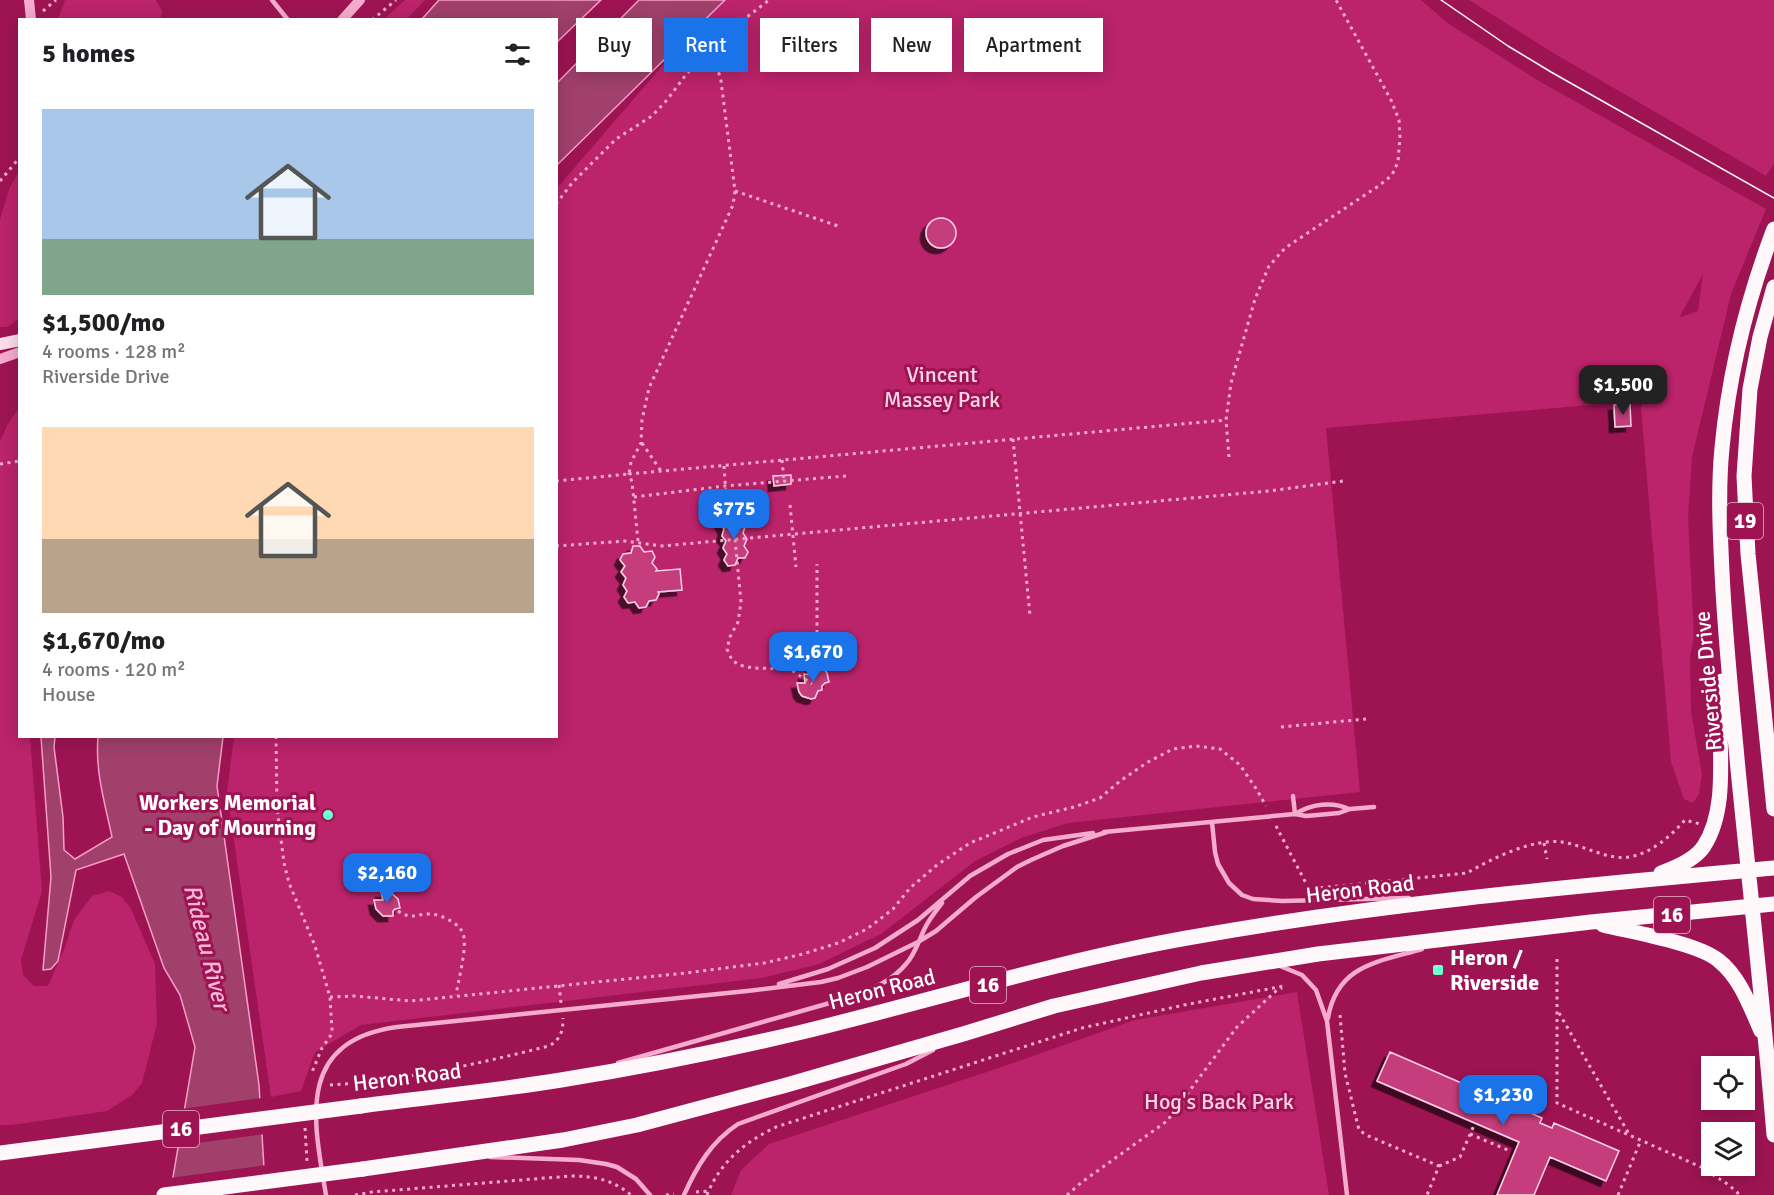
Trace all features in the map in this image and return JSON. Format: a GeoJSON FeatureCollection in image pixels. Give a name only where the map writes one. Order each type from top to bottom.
{"type":"FeatureCollection","features":[{"type":"Feature","properties":{"kind":"main road","name":"Riverside Drive"},"geometry":{"type":"LineString","coordinates":[[1774,229],[1748,306],[1733,367],[1722,448],[1720,510],[1725,630],[1767,1044],[1774,1135]]}},
{"type":"Feature","properties":{"kind":"main road","name":"19"},"geometry":{"type":"LineString","coordinates":[[1774,287],[1760,337],[1750,389],[1744,476],[1748,554],[1772,764],[1774,809]]}},
{"type":"Feature","properties":{"kind":"main road"},"geometry":{"type":"LineString","coordinates":[[0,345],[18,340]]}},
{"type":"Feature","properties":{"kind":"main road"},"geometry":{"type":"LineString","coordinates":[[1646,880],[1688,860],[1703,848],[1712,829],[1718,803],[1722,764],[1720,723],[1725,630]]}},
{"type":"Feature","properties":{"kind":"main road","name":"Heron Road"},"geometry":{"type":"LineString","coordinates":[[0,1153],[558,1081],[800,1033],[1077,962],[1168,942],[1298,919],[1486,897],[1774,868]]}},
{"type":"Feature","properties":{"kind":"main road","name":"16"},"geometry":{"type":"LineString","coordinates":[[164,1195],[563,1140],[668,1118],[1073,1001],[1201,973],[1267,962],[1458,938],[1774,904]]}},
{"type":"Feature","properties":{"kind":"main road"},"geometry":{"type":"LineString","coordinates":[[1592,922],[1690,947],[1717,959],[1742,990],[1767,1044]]}},
{"type":"Feature","properties":{"kind":"street"},"geometry":{"type":"LineString","coordinates":[[29,0],[31,18]]}},
{"type":"Feature","properties":{"kind":"street"},"geometry":{"type":"LineString","coordinates":[[344,18],[360,0]]}},
{"type":"Feature","properties":{"kind":"street"},"geometry":{"type":"LineString","coordinates":[[0,359],[18,353]]}},
{"type":"Feature","properties":{"kind":"lane"},"geometry":{"type":"LineString","coordinates":[[272,0],[286,18]]}},
{"type":"Feature","properties":{"kind":"lane"},"geometry":{"type":"LineString","coordinates":[[1293,796],[1295,814]]}},
{"type":"Feature","properties":{"kind":"lane"},"geometry":{"type":"LineString","coordinates":[[1295,814],[1305,807],[1338,804],[1350,809]]}},
{"type":"Feature","properties":{"kind":"lane"},"geometry":{"type":"LineString","coordinates":[[765,988],[828,969],[875,948],[918,920],[980,869],[1023,847],[1043,840],[1271,816],[1339,813],[1350,809],[1374,807]]}},
{"type":"Feature","properties":{"kind":"lane"},"geometry":{"type":"LineString","coordinates":[[1212,822],[1218,864],[1236,891],[1252,899],[1282,901],[1486,897]]}},
{"type":"Feature","properties":{"kind":"lane"},"geometry":{"type":"LineString","coordinates":[[326,1195],[317,1127],[316,1106],[319,1086],[334,1054],[368,1033],[390,1028],[821,982],[838,978],[867,968],[936,931],[976,897],[1017,867],[1063,846],[1107,832]]}},
{"type":"Feature","properties":{"kind":"lane"},"geometry":{"type":"LineString","coordinates":[[558,1081],[857,995],[888,980],[907,964],[930,919],[947,896]]}},
{"type":"Feature","properties":{"kind":"lane"},"geometry":{"type":"LineString","coordinates":[[1328,1021],[1336,990],[1359,970],[1458,938]]}},
{"type":"Feature","properties":{"kind":"lane"},"geometry":{"type":"LineString","coordinates":[[1267,962],[1302,975],[1316,990],[1328,1021],[1347,1195]]}},
{"type":"Feature","properties":{"kind":"lane"},"geometry":{"type":"LineString","coordinates":[[684,1195],[697,1168],[711,1147],[738,1124],[906,1064],[963,1034]]}},
{"type":"Feature","properties":{"kind":"lane"},"geometry":{"type":"LineString","coordinates":[[451,1156],[594,1161],[617,1167],[626,1172],[636,1179],[650,1195]]}},
{"type":"Feature","properties":{"kind":"path"},"geometry":{"type":"LineString","coordinates":[[43,11],[56,0]]}},
{"type":"Feature","properties":{"kind":"path"},"geometry":{"type":"LineString","coordinates":[[374,18],[396,0]]}},
{"type":"Feature","properties":{"kind":"path"},"geometry":{"type":"LineString","coordinates":[[746,18],[770,0]]}},
{"type":"Feature","properties":{"kind":"path"},"geometry":{"type":"LineString","coordinates":[[1229,457],[1226,420],[1231,383],[1255,299],[1269,266],[1285,248],[1380,185],[1392,175],[1398,162],[1399,120],[1391,100],[1336,0]]}},
{"type":"Feature","properties":{"kind":"path"},"geometry":{"type":"LineString","coordinates":[[558,201],[572,183],[616,139],[652,116],[668,100],[687,72]]}},
{"type":"Feature","properties":{"kind":"path"},"geometry":{"type":"LineString","coordinates":[[638,542],[634,497],[629,474],[631,462],[641,443],[642,420],[650,388],[733,205],[735,191],[718,72]]}},
{"type":"Feature","properties":{"kind":"path"},"geometry":{"type":"LineString","coordinates":[[0,181],[18,159]]}},
{"type":"Feature","properties":{"kind":"path"},"geometry":{"type":"LineString","coordinates":[[735,191],[841,227]]}},
{"type":"Feature","properties":{"kind":"path"},"geometry":{"type":"LineString","coordinates":[[558,481],[1226,420]]}},
{"type":"Feature","properties":{"kind":"path"},"geometry":{"type":"LineString","coordinates":[[1013,439],[1030,616]]}},
{"type":"Feature","properties":{"kind":"path"},"geometry":{"type":"LineString","coordinates":[[641,443],[661,471]]}},
{"type":"Feature","properties":{"kind":"path"},"geometry":{"type":"LineString","coordinates":[[782,460],[784,481]]}},
{"type":"Feature","properties":{"kind":"path"},"geometry":{"type":"LineString","coordinates":[[0,464],[18,461]]}},
{"type":"Feature","properties":{"kind":"path"},"geometry":{"type":"LineString","coordinates":[[724,466],[728,524],[735,539],[741,602],[738,622],[727,650],[732,660],[739,665],[753,668],[790,669],[812,684]]}},
{"type":"Feature","properties":{"kind":"path"},"geometry":{"type":"LineString","coordinates":[[634,497],[725,486],[846,476]]}},
{"type":"Feature","properties":{"kind":"path"},"geometry":{"type":"LineString","coordinates":[[558,546],[625,541],[662,546],[1269,491],[1343,481]]}},
{"type":"Feature","properties":{"kind":"path"},"geometry":{"type":"LineString","coordinates":[[790,505],[796,567]]}},
{"type":"Feature","properties":{"kind":"path"},"geometry":{"type":"LineString","coordinates":[[817,564],[817,633]]}},
{"type":"Feature","properties":{"kind":"path"},"geometry":{"type":"LineString","coordinates":[[1281,727],[1366,718]]}},
{"type":"Feature","properties":{"kind":"path"},"geometry":{"type":"LineString","coordinates":[[276,738],[277,808],[284,863],[289,883],[315,946],[330,997],[331,1035],[322,1048],[311,1077]]}},
{"type":"Feature","properties":{"kind":"path"},"geometry":{"type":"LineString","coordinates":[[330,997],[355,996],[410,1000],[686,973],[764,963],[803,954],[838,943],[867,929],[893,909],[910,888],[937,865],[970,843],[1033,816],[1074,807],[1100,798],[1148,762],[1173,749],[1196,746],[1220,749],[1240,765],[1257,790],[1309,889],[1467,873],[1489,860],[1544,843],[1560,842],[1606,855],[1623,857],[1646,851],[1661,843],[1672,835],[1685,820],[1702,825]]}},
{"type":"Feature","properties":{"kind":"path"},"geometry":{"type":"LineString","coordinates":[[1544,843],[1547,859]]}},
{"type":"Feature","properties":{"kind":"path"},"geometry":{"type":"LineString","coordinates":[[398,911],[405,916],[412,917],[431,914],[445,918],[459,926],[465,937],[456,995]]}},
{"type":"Feature","properties":{"kind":"path"},"geometry":{"type":"LineString","coordinates":[[1557,959],[1557,1103],[1701,1167],[1740,1195]]}},
{"type":"Feature","properties":{"kind":"path"},"geometry":{"type":"LineString","coordinates":[[319,1086],[365,1083],[454,1069],[549,1046],[560,1036],[563,1029],[559,985]]}},
{"type":"Feature","properties":{"kind":"path"},"geometry":{"type":"LineString","coordinates":[[707,1195],[721,1170],[737,1151],[759,1135],[776,1127],[1082,1028],[1203,1001],[1284,986],[1238,1027],[1167,1121],[1067,1195]]}},
{"type":"Feature","properties":{"kind":"path"},"geometry":{"type":"LineString","coordinates":[[1339,1006],[1345,1073],[1359,1130],[1439,1166]]}},
{"type":"Feature","properties":{"kind":"path"},"geometry":{"type":"LineString","coordinates":[[1558,1011],[1630,1135]]}},
{"type":"Feature","properties":{"kind":"path"},"geometry":{"type":"LineString","coordinates":[[304,1121],[308,1168]]}},
{"type":"Feature","properties":{"kind":"path"},"geometry":{"type":"LineString","coordinates":[[1427,1195],[1439,1166],[1460,1157],[1475,1123]]}},
{"type":"Feature","properties":{"kind":"path"},"geometry":{"type":"LineString","coordinates":[[1470,1134],[1510,1151]]}},
{"type":"Feature","properties":{"kind":"path"},"geometry":{"type":"LineString","coordinates":[[1618,1195],[1641,1140]]}},
{"type":"Feature","properties":{"kind":"path"},"geometry":{"type":"LineString","coordinates":[[355,1195],[586,1176],[608,1181],[632,1195]]}},
{"type":"Feature","properties":{"kind":"green space"},"geometry":{"type":"Polygon","coordinates":[[[65,0],[156,0],[162,11],[161,18],[57,18],[65,0]]]}},
{"type":"Feature","properties":{"kind":"green space"},"geometry":{"type":"Polygon","coordinates":[[[405,0],[425,0],[408,18],[385,18],[405,0]]]}},
{"type":"Feature","properties":{"kind":"green space","name":"Vincent Massey Park"},"geometry":{"type":"Polygon","coordinates":[[[724,0],[1421,0],[1449,24],[1539,81],[1766,209],[1731,294],[1692,457],[1688,518],[1694,636],[1690,657],[1691,712],[1702,774],[1699,794],[1693,803],[1684,799],[1671,762],[1641,407],[1646,398],[1639,394],[1635,401],[1326,428],[1360,792],[1068,823],[1021,838],[975,861],[881,934],[819,964],[762,978],[361,1025],[315,1052],[301,1091],[271,1097],[227,792],[234,738],[558,738],[558,187],[664,64],[664,72],[748,72],[748,18],[705,18],[724,0]],[[1703,274],[1680,316],[1698,311],[1703,274]]]}},
{"type":"Feature","properties":{"kind":"green space"},"geometry":{"type":"Polygon","coordinates":[[[1469,0],[1774,0],[1774,164],[1766,176],[1555,54],[1469,0]]]}},
{"type":"Feature","properties":{"kind":"green space"},"geometry":{"type":"Polygon","coordinates":[[[18,173],[18,320],[7,327],[0,327],[0,220],[9,189],[18,173]]]}},
{"type":"Feature","properties":{"kind":"green space"},"geometry":{"type":"Polygon","coordinates":[[[18,409],[18,738],[30,738],[42,891],[21,960],[23,975],[34,986],[48,986],[74,920],[92,896],[109,891],[122,897],[131,909],[155,964],[157,1023],[142,1083],[132,1095],[107,1111],[0,1125],[0,441],[18,409]]]}},
{"type":"Feature","properties":{"kind":"green space","name":"Hog's Back Park"},"geometry":{"type":"Polygon","coordinates":[[[1297,992],[1329,1195],[731,1195],[741,1170],[769,1144],[996,1069],[1135,1020],[1297,992]]]}},
{"type":"Feature","properties":{"kind":"water"},"geometry":{"type":"Polygon","coordinates":[[[439,0],[601,0],[582,18],[576,18],[576,24],[558,41],[558,18],[423,18],[439,0]]]}},
{"type":"Feature","properties":{"kind":"water"},"geometry":{"type":"Polygon","coordinates":[[[639,0],[725,0],[707,18],[664,18],[664,60],[652,72],[652,18],[621,18],[639,0]]]}},
{"type":"Feature","properties":{"kind":"water"},"geometry":{"type":"Polygon","coordinates":[[[576,64],[576,72],[652,72],[558,164],[558,82],[576,64]]]}},
{"type":"Feature","properties":{"kind":"water","name":"Rideau River"},"geometry":{"type":"Polygon","coordinates":[[[41,738],[55,738],[64,850],[75,859],[112,837],[99,775],[98,738],[223,738],[217,786],[259,1085],[264,1168],[170,1195],[195,1047],[180,995],[164,968],[124,854],[76,870],[58,961],[51,969],[43,970],[51,877],[41,738]]]}},
{"type":"Feature","properties":{"kind":"pier"},"geometry":{"type":"Polygon","coordinates":[[[262,1098],[265,1134],[175,1146],[181,1109],[262,1098]]]}},
{"type":"Feature","properties":{"kind":"pier"},"geometry":{"type":"Polygon","coordinates":[[[267,1165],[266,1195],[167,1195],[170,1178],[267,1165]]]}},
{"type":"Feature","properties":{"kind":"building"},"geometry":{"type":"Polygon","coordinates":[[[941,218],[952,222],[956,233],[952,244],[941,248],[930,244],[926,233],[930,222],[941,218]]]}},
{"type":"Feature","properties":{"kind":"building"},"geometry":{"type":"Polygon","coordinates":[[[1630,404],[1631,426],[1615,427],[1614,405],[1630,404]]]}},
{"type":"Feature","properties":{"kind":"building"},"geometry":{"type":"Polygon","coordinates":[[[791,475],[791,484],[774,486],[773,476],[791,475]]]}},
{"type":"Feature","properties":{"kind":"building"},"geometry":{"type":"Polygon","coordinates":[[[730,516],[734,522],[741,521],[745,527],[743,533],[747,539],[744,546],[748,552],[745,558],[738,558],[735,565],[728,566],[724,560],[727,554],[723,548],[726,541],[722,536],[724,529],[720,523],[723,517],[730,516]]]}},
{"type":"Feature","properties":{"kind":"building"},"geometry":{"type":"Polygon","coordinates":[[[633,546],[640,546],[644,552],[652,551],[655,557],[652,563],[656,571],[680,569],[682,590],[658,592],[656,600],[649,601],[646,607],[639,608],[635,602],[628,603],[624,597],[627,591],[623,585],[626,578],[621,572],[625,566],[620,560],[623,554],[631,553],[633,546]]]}},
{"type":"Feature","properties":{"kind":"building"},"geometry":{"type":"Polygon","coordinates":[[[811,666],[824,669],[829,682],[822,686],[822,690],[818,691],[815,698],[811,699],[802,696],[797,683],[805,683],[804,674],[813,675],[811,666]]]}},
{"type":"Feature","properties":{"kind":"building"},"geometry":{"type":"Polygon","coordinates":[[[381,892],[391,893],[398,899],[400,908],[393,911],[393,916],[383,916],[376,909],[374,900],[383,900],[381,892]]]}},
{"type":"Feature","properties":{"kind":"building"},"geometry":{"type":"Polygon","coordinates":[[[1390,1052],[1542,1118],[1540,1123],[1552,1128],[1554,1123],[1619,1151],[1606,1181],[1550,1157],[1534,1195],[1497,1195],[1519,1142],[1377,1081],[1390,1052]]]}},
{"type":"Feature","properties":{"kind":"tram line"},"geometry":{"type":"LineString","coordinates":[[1441,0],[1551,72],[1774,198]]}},
{"type":"Feature","properties":{"kind":"place","name":"Workers Memorial - Day of Mourning"},"geometry":{"type":"Point","coordinates":[328,815]}},
{"type":"Feature","properties":{"kind":"place","name":"Heron / Riverside"},"geometry":{"type":"Point","coordinates":[1438,970]}}]}
